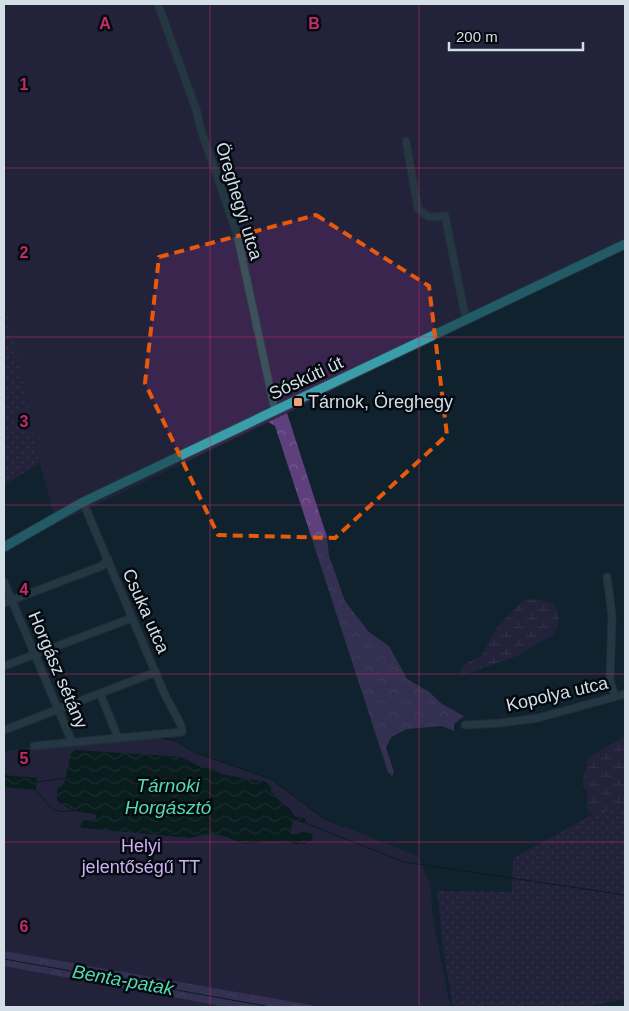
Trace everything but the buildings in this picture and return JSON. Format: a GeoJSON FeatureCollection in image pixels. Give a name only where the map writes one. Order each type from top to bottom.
{"type":"FeatureCollection","features":[{"type":"Feature","properties":{"kind":"main road","name":"Sóskúti út"},"geometry":{"type":"LineString","coordinates":[[4,547],[83,502],[625,244]]}},
{"type":"Feature","properties":{"kind":"street","name":"Öreghegyi utca"},"geometry":{"type":"LineString","coordinates":[[158,4],[197,112],[214,169],[236,227],[275,411]]}},
{"type":"Feature","properties":{"kind":"street"},"geometry":{"type":"LineString","coordinates":[[406,141],[418,209],[429,217],[446,216],[466,320]]}},
{"type":"Feature","properties":{"kind":"street","name":"Csuka utca"},"geometry":{"type":"LineString","coordinates":[[83,502],[132,618],[181,725],[182,732],[118,738]]}},
{"type":"Feature","properties":{"kind":"street"},"geometry":{"type":"LineString","coordinates":[[4,603],[102,566],[108,559]]}},
{"type":"Feature","properties":{"kind":"street"},"geometry":{"type":"LineString","coordinates":[[607,577],[612,615],[609,678],[615,696]]}},
{"type":"Feature","properties":{"kind":"street","name":"Horgász sétány"},"geometry":{"type":"LineString","coordinates":[[4,582],[72,742]]}},
{"type":"Feature","properties":{"kind":"street"},"geometry":{"type":"LineString","coordinates":[[4,666],[132,618]]}},
{"type":"Feature","properties":{"kind":"street"},"geometry":{"type":"LineString","coordinates":[[4,730],[156,672]]}},
{"type":"Feature","properties":{"kind":"street"},"geometry":{"type":"LineString","coordinates":[[34,746],[118,738],[100,693]]}},
{"type":"Feature","properties":{"kind":"street","name":"Kopolya utca"},"geometry":{"type":"LineString","coordinates":[[465,725],[538,718],[625,694]]}},
{"type":"Feature","properties":{"kind":"highlighted area"},"geometry":{"type":"Polygon","coordinates":[[[316,215],[429,286],[447,435],[335,538],[218,535],[145,383],[159,257],[316,215]]]}},
{"type":"Feature","properties":{"kind":"green space"},"geometry":{"type":"Polygon","coordinates":[[[4,4],[625,4],[625,246],[461,325],[287,413],[56,523],[40,463],[9,316],[4,316],[4,4]]]}},
{"type":"Feature","properties":{"kind":"green space"},"geometry":{"type":"Polygon","coordinates":[[[4,316],[9,316],[40,463],[4,485],[4,316]]]}},
{"type":"Feature","properties":{"kind":"green space"},"geometry":{"type":"Polygon","coordinates":[[[287,413],[327,537],[329,556],[345,601],[369,632],[389,646],[407,679],[428,691],[442,704],[464,716],[454,724],[454,731],[442,726],[407,729],[391,737],[386,748],[394,772],[392,776],[388,772],[275,426],[268,422],[287,413]]]}},
{"type":"Feature","properties":{"kind":"green space"},"geometry":{"type":"Polygon","coordinates":[[[535,599],[553,603],[558,612],[559,623],[554,634],[517,656],[464,675],[460,672],[465,664],[482,655],[498,626],[523,601],[535,599]]]}},
{"type":"Feature","properties":{"kind":"green space"},"geometry":{"type":"Polygon","coordinates":[[[625,736],[625,800],[603,812],[589,812],[586,805],[587,794],[582,784],[588,758],[625,736]]]}},
{"type":"Feature","properties":{"kind":"green space","name":"Helyi jelentőségű TT"},"geometry":{"type":"Polygon","coordinates":[[[158,738],[176,741],[193,752],[271,779],[323,818],[419,857],[430,883],[433,919],[450,1007],[322,1007],[4,951],[4,752],[24,748],[158,738]]]}},
{"type":"Feature","properties":{"kind":"green space"},"geometry":{"type":"Polygon","coordinates":[[[625,800],[625,999],[584,1007],[453,1007],[444,954],[437,891],[512,892],[513,858],[594,814],[617,807],[625,800]]]}},
{"type":"Feature","properties":{"kind":"green space"},"geometry":{"type":"Polygon","coordinates":[[[4,917],[381,1007],[70,1007],[4,995],[4,917]]]}},
{"type":"Feature","properties":{"kind":"green space"},"geometry":{"type":"Polygon","coordinates":[[[4,966],[227,1007],[4,1007],[4,966]]]}},
{"type":"Feature","properties":{"kind":"water","name":"Tárnoki Horgásztó"},"geometry":{"type":"Polygon","coordinates":[[[75,750],[181,757],[201,767],[215,769],[221,774],[266,782],[271,787],[271,792],[290,809],[294,816],[306,819],[304,823],[293,820],[290,834],[311,833],[313,838],[311,841],[301,844],[272,841],[246,844],[213,834],[203,834],[190,838],[81,828],[80,826],[84,820],[93,821],[96,819],[96,816],[94,814],[73,811],[57,801],[57,789],[64,784],[71,753],[75,750]]]}},
{"type":"Feature","properties":{"kind":"water"},"geometry":{"type":"Polygon","coordinates":[[[4,775],[37,778],[36,790],[4,787],[4,775]]]}},
{"type":"Feature","properties":{"kind":"waterway"},"geometry":{"type":"LineString","coordinates":[[159,738],[176,741],[193,752],[271,779],[323,818],[344,827]]}},
{"type":"Feature","properties":{"kind":"waterway"},"geometry":{"type":"LineString","coordinates":[[37,782],[66,778]]}},
{"type":"Feature","properties":{"kind":"waterway"},"geometry":{"type":"LineString","coordinates":[[36,790],[48,805],[55,810],[60,812],[73,810]]}},
{"type":"Feature","properties":{"kind":"waterway"},"geometry":{"type":"LineString","coordinates":[[305,823],[404,862],[625,895]]}},
{"type":"Feature","properties":{"kind":"waterway","name":"Benta-patak"},"geometry":{"type":"LineString","coordinates":[[4,959],[271,1007]]}},
{"type":"Feature","properties":{"kind":"place","name":"Tárnok, Öreghegy"},"geometry":{"type":"Point","coordinates":[298,402]}}]}
